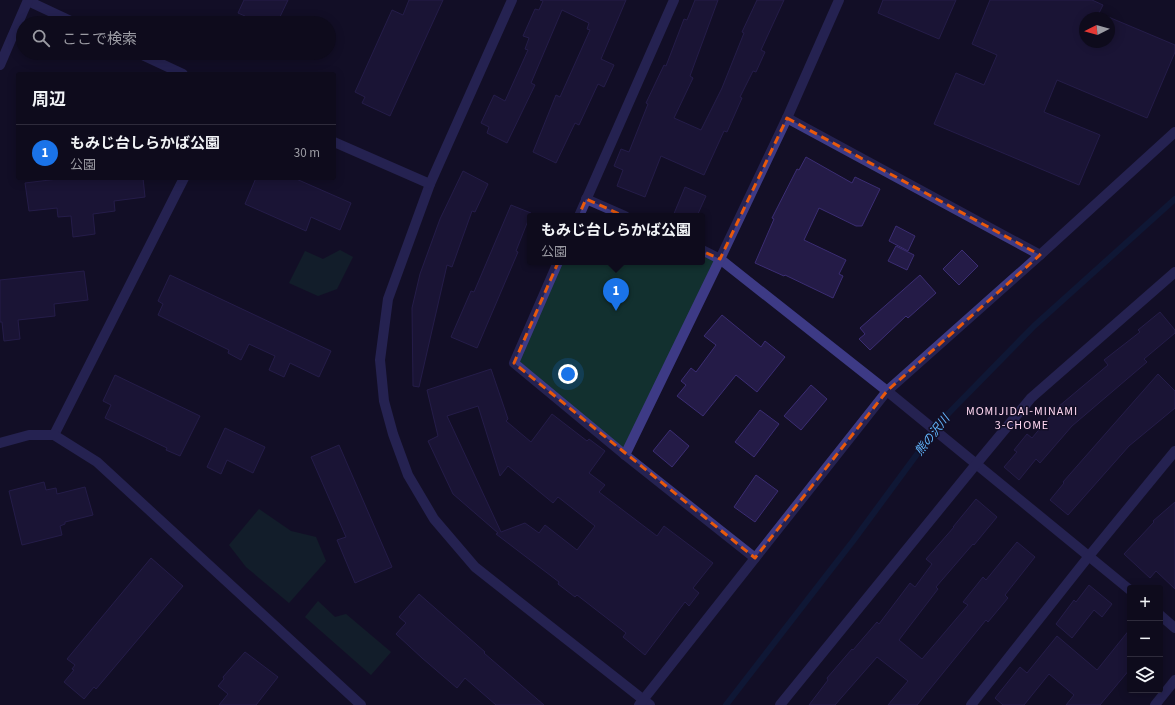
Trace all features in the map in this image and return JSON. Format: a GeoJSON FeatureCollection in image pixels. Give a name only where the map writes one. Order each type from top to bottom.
{"type":"FeatureCollection","features":[{"type":"Feature","properties":{"kind":"street"},"geometry":{"type":"LineString","coordinates":[[21,16],[28,0],[61,16]]}},
{"type":"Feature","properties":{"kind":"street"},"geometry":{"type":"LineString","coordinates":[[512,0],[430,184],[388,299],[380,360],[384,401],[393,434],[408,475],[434,519],[475,567],[644,703],[755,558],[887,391],[1175,132]]}},
{"type":"Feature","properties":{"kind":"street"},"geometry":{"type":"LineString","coordinates":[[580,213],[674,0]]}},
{"type":"Feature","properties":{"kind":"street"},"geometry":{"type":"LineString","coordinates":[[624,455],[787,118],[839,0]]}},
{"type":"Feature","properties":{"kind":"street"},"geometry":{"type":"LineString","coordinates":[[0,65],[16,28]]}},
{"type":"Feature","properties":{"kind":"street"},"geometry":{"type":"LineString","coordinates":[[153,60],[179,72]]}},
{"type":"Feature","properties":{"kind":"street"},"geometry":{"type":"LineString","coordinates":[[787,118],[1040,255]]}},
{"type":"Feature","properties":{"kind":"street"},"geometry":{"type":"LineString","coordinates":[[336,143],[430,184]]}},
{"type":"Feature","properties":{"kind":"street"},"geometry":{"type":"LineString","coordinates":[[54,435],[183,180]]}},
{"type":"Feature","properties":{"kind":"street"},"geometry":{"type":"LineString","coordinates":[[586,199],[618,213]]}},
{"type":"Feature","properties":{"kind":"street"},"geometry":{"type":"LineString","coordinates":[[705,252],[720,259],[887,391],[1127,588]]}},
{"type":"Feature","properties":{"kind":"street"},"geometry":{"type":"LineString","coordinates":[[557,265],[514,363],[624,455],[755,558]]}},
{"type":"Feature","properties":{"kind":"street"},"geometry":{"type":"LineString","coordinates":[[780,705],[976,463],[1032,398],[1175,272]]}},
{"type":"Feature","properties":{"kind":"street"},"geometry":{"type":"LineString","coordinates":[[0,444],[28,435],[54,435],[97,462],[361,705]]}},
{"type":"Feature","properties":{"kind":"street"},"geometry":{"type":"LineString","coordinates":[[971,705],[1089,556],[1175,451]]}},
{"type":"Feature","properties":{"kind":"street"},"geometry":{"type":"LineString","coordinates":[[1163,618],[1175,628]]}},
{"type":"Feature","properties":{"kind":"street"},"geometry":{"type":"LineString","coordinates":[[1155,705],[1175,680]]}},
{"type":"Feature","properties":{"kind":"highlighted area"},"geometry":{"type":"Polygon","coordinates":[[[787,118],[1040,255],[887,391],[755,558],[514,363],[586,199],[720,259],[787,118]]]}},
{"type":"Feature","properties":{"kind":"green space"},"geometry":{"type":"Polygon","coordinates":[[[340,250],[353,257],[337,289],[318,296],[289,283],[305,251],[323,259],[340,250]]]}},
{"type":"Feature","properties":{"kind":"green space"},"geometry":{"type":"Polygon","coordinates":[[[705,252],[720,259],[625,455],[514,363],[557,265],[705,265],[705,252]]]}},
{"type":"Feature","properties":{"kind":"green space"},"geometry":{"type":"Polygon","coordinates":[[[259,509],[291,531],[316,537],[326,561],[289,603],[246,567],[229,545],[259,509]]]}},
{"type":"Feature","properties":{"kind":"green space"},"geometry":{"type":"Polygon","coordinates":[[[318,601],[335,617],[346,614],[391,652],[371,675],[305,617],[318,601]]]}},
{"type":"Feature","properties":{"kind":"building"},"geometry":{"type":"Polygon","coordinates":[[[244,0],[288,0],[280,16],[245,16],[238,13],[244,0]]]}},
{"type":"Feature","properties":{"kind":"building"},"geometry":{"type":"Polygon","coordinates":[[[409,0],[443,0],[390,116],[362,103],[365,97],[355,92],[392,10],[403,15],[409,0]]]}},
{"type":"Feature","properties":{"kind":"building"},"geometry":{"type":"Polygon","coordinates":[[[540,0],[626,0],[601,59],[614,65],[604,87],[598,84],[579,125],[575,123],[556,163],[533,152],[556,95],[560,97],[590,30],[587,29],[589,23],[562,10],[531,83],[535,85],[507,143],[487,133],[489,127],[481,123],[494,95],[505,101],[528,50],[525,49],[529,38],[523,36],[535,9],[539,10],[543,1],[540,0]]]}},
{"type":"Feature","properties":{"kind":"building"},"geometry":{"type":"Polygon","coordinates":[[[695,0],[718,0],[690,76],[693,78],[674,118],[701,130],[722,88],[744,33],[742,32],[757,0],[784,0],[761,50],[765,52],[756,72],[753,71],[740,97],[742,98],[727,132],[724,131],[704,175],[661,156],[645,197],[617,186],[623,170],[614,166],[621,149],[629,152],[648,104],[646,103],[664,65],[666,66],[684,19],[687,20],[695,0]]]}},
{"type":"Feature","properties":{"kind":"building"},"geometry":{"type":"Polygon","coordinates":[[[883,0],[956,0],[939,39],[878,13],[883,0]]]}},
{"type":"Feature","properties":{"kind":"building"},"geometry":{"type":"Polygon","coordinates":[[[990,0],[1092,0],[1103,5],[1100,12],[1079,12],[1079,48],[1115,48],[1115,20],[1175,45],[1175,52],[1147,118],[1057,80],[1044,112],[1100,135],[1079,185],[934,124],[956,73],[984,85],[997,55],[972,44],[990,0]]]}},
{"type":"Feature","properties":{"kind":"building"},"geometry":{"type":"Polygon","coordinates":[[[806,157],[852,183],[855,177],[880,189],[862,226],[856,226],[819,208],[804,240],[846,260],[839,274],[843,276],[833,298],[785,275],[784,276],[755,263],[774,219],[772,218],[797,169],[799,170],[806,157]]]}},
{"type":"Feature","properties":{"kind":"building"},"geometry":{"type":"Polygon","coordinates":[[[463,171],[488,184],[475,212],[472,211],[452,267],[447,265],[419,387],[413,386],[412,308],[420,274],[440,219],[463,171]]]}},
{"type":"Feature","properties":{"kind":"building"},"geometry":{"type":"Polygon","coordinates":[[[50,180],[143,180],[145,197],[114,201],[115,211],[93,214],[95,234],[73,237],[71,216],[58,217],[57,208],[29,211],[25,183],[50,180]]]}},
{"type":"Feature","properties":{"kind":"building"},"geometry":{"type":"Polygon","coordinates":[[[255,180],[299,180],[351,203],[340,230],[311,217],[306,231],[245,204],[255,180]]]}},
{"type":"Feature","properties":{"kind":"building"},"geometry":{"type":"Polygon","coordinates":[[[685,187],[706,196],[698,213],[674,213],[685,187]]]}},
{"type":"Feature","properties":{"kind":"building"},"geometry":{"type":"Polygon","coordinates":[[[511,205],[531,213],[527,213],[527,223],[516,251],[518,252],[477,348],[451,337],[471,291],[474,292],[511,205]]]}},
{"type":"Feature","properties":{"kind":"building"},"geometry":{"type":"Polygon","coordinates":[[[896,226],[915,236],[908,251],[889,241],[896,226]]]}},
{"type":"Feature","properties":{"kind":"building"},"geometry":{"type":"Polygon","coordinates":[[[896,246],[914,255],[907,270],[888,261],[896,246]]]}},
{"type":"Feature","properties":{"kind":"building"},"geometry":{"type":"Polygon","coordinates":[[[962,250],[978,266],[959,285],[943,269],[962,250]]]}},
{"type":"Feature","properties":{"kind":"building"},"geometry":{"type":"Polygon","coordinates":[[[84,271],[88,300],[54,304],[55,316],[18,320],[20,339],[4,341],[2,322],[0,322],[0,280],[84,271]]]}},
{"type":"Feature","properties":{"kind":"building"},"geometry":{"type":"Polygon","coordinates":[[[170,275],[331,351],[319,377],[290,363],[284,377],[269,370],[275,356],[249,344],[241,360],[228,353],[229,350],[158,315],[163,304],[158,301],[170,275]]]}},
{"type":"Feature","properties":{"kind":"building"},"geometry":{"type":"Polygon","coordinates":[[[920,275],[936,293],[908,318],[906,316],[870,350],[859,339],[865,334],[860,328],[920,275]]]}},
{"type":"Feature","properties":{"kind":"building"},"geometry":{"type":"Polygon","coordinates":[[[1160,312],[1175,330],[1175,333],[1144,359],[1147,362],[1072,426],[1040,463],[1036,459],[1019,480],[1004,467],[1017,452],[1014,450],[1027,434],[1032,438],[1058,407],[1108,365],[1104,360],[1140,332],[1138,330],[1160,312]]]}},
{"type":"Feature","properties":{"kind":"building"},"geometry":{"type":"Polygon","coordinates":[[[722,315],[761,347],[765,341],[785,357],[757,392],[736,375],[703,416],[677,396],[686,385],[681,381],[691,368],[696,372],[716,345],[704,336],[722,315]]]}},
{"type":"Feature","properties":{"kind":"building"},"geometry":{"type":"Polygon","coordinates":[[[491,369],[508,419],[506,421],[531,442],[552,414],[587,441],[589,439],[605,451],[589,473],[605,485],[599,492],[657,536],[664,526],[713,563],[693,588],[699,593],[689,606],[685,602],[645,655],[623,637],[626,633],[577,595],[575,597],[558,584],[559,582],[496,534],[498,533],[453,494],[428,441],[438,436],[427,390],[491,369]],[[478,406],[447,416],[501,532],[525,523],[539,533],[545,525],[577,550],[595,526],[558,497],[553,503],[508,466],[500,476],[478,406]]]}},
{"type":"Feature","properties":{"kind":"building"},"geometry":{"type":"Polygon","coordinates":[[[1158,374],[1175,391],[1175,408],[1129,446],[1068,515],[1050,500],[1064,483],[1063,482],[1158,374]]]}},
{"type":"Feature","properties":{"kind":"building"},"geometry":{"type":"Polygon","coordinates":[[[115,375],[200,416],[180,456],[166,450],[167,448],[105,418],[111,405],[103,401],[115,375]]]}},
{"type":"Feature","properties":{"kind":"building"},"geometry":{"type":"Polygon","coordinates":[[[811,385],[827,399],[801,430],[784,416],[811,385]]]}},
{"type":"Feature","properties":{"kind":"building"},"geometry":{"type":"Polygon","coordinates":[[[760,410],[779,424],[754,457],[735,442],[760,410]]]}},
{"type":"Feature","properties":{"kind":"building"},"geometry":{"type":"Polygon","coordinates":[[[225,428],[265,447],[253,473],[227,460],[221,474],[207,467],[225,428]]]}},
{"type":"Feature","properties":{"kind":"building"},"geometry":{"type":"Polygon","coordinates":[[[670,430],[689,446],[672,467],[653,451],[670,430]]]}},
{"type":"Feature","properties":{"kind":"building"},"geometry":{"type":"Polygon","coordinates":[[[339,445],[392,567],[355,583],[337,540],[346,537],[311,457],[339,445]]]}},
{"type":"Feature","properties":{"kind":"building"},"geometry":{"type":"Polygon","coordinates":[[[756,475],[778,491],[755,522],[734,507],[756,475]]]}},
{"type":"Feature","properties":{"kind":"building"},"geometry":{"type":"Polygon","coordinates":[[[44,482],[46,490],[56,488],[57,494],[85,487],[93,515],[65,522],[65,524],[60,526],[62,535],[22,545],[9,491],[44,482]]]}},
{"type":"Feature","properties":{"kind":"building"},"geometry":{"type":"Polygon","coordinates":[[[976,499],[997,517],[936,587],[938,589],[899,640],[922,659],[968,605],[963,602],[983,577],[986,580],[1017,542],[1035,557],[1005,595],[1008,598],[988,622],[986,620],[917,705],[888,705],[908,681],[877,657],[835,705],[809,705],[828,680],[827,678],[877,622],[879,624],[910,583],[915,587],[932,564],[926,559],[976,499]]]}},
{"type":"Feature","properties":{"kind":"building"},"geometry":{"type":"Polygon","coordinates":[[[1175,502],[1175,589],[1156,571],[1150,578],[1124,554],[1154,522],[1153,521],[1175,502]]]}},
{"type":"Feature","properties":{"kind":"building"},"geometry":{"type":"Polygon","coordinates":[[[151,558],[183,586],[96,689],[94,687],[84,699],[64,682],[74,670],[72,669],[75,665],[67,659],[151,558]]]}},
{"type":"Feature","properties":{"kind":"building"},"geometry":{"type":"Polygon","coordinates":[[[1089,585],[1112,604],[1102,617],[1094,610],[1072,638],[1056,624],[1074,600],[1076,602],[1089,585]]]}},
{"type":"Feature","properties":{"kind":"building"},"geometry":{"type":"Polygon","coordinates":[[[419,594],[544,705],[496,705],[465,678],[457,688],[422,658],[396,634],[406,623],[399,617],[419,594]]]}},
{"type":"Feature","properties":{"kind":"building"},"geometry":{"type":"Polygon","coordinates":[[[1127,633],[1127,673],[1100,705],[1066,705],[1074,695],[1049,674],[1024,705],[1003,705],[995,698],[1020,667],[1027,673],[1057,636],[1097,670],[1127,633]]]}},
{"type":"Feature","properties":{"kind":"building"},"geometry":{"type":"Polygon","coordinates":[[[245,652],[278,677],[256,705],[219,705],[228,694],[218,686],[224,679],[223,677],[245,652]]]}},
{"type":"Feature","properties":{"kind":"waterway","name":"熊の沢川"},"geometry":{"type":"LineString","coordinates":[[726,705],[853,541],[943,419],[1034,326],[1175,199]]}},
{"type":"Feature","properties":{"kind":"place","name":"もみじ台しらかば公園"},"geometry":{"type":"Point","coordinates":[616,311]}},
{"type":"Feature","properties":{"kind":"district","name":"MOMIJIDAI-MINAMI 3-CHOME"},"geometry":{"type":"Point","coordinates":[1022,418]}}]}
